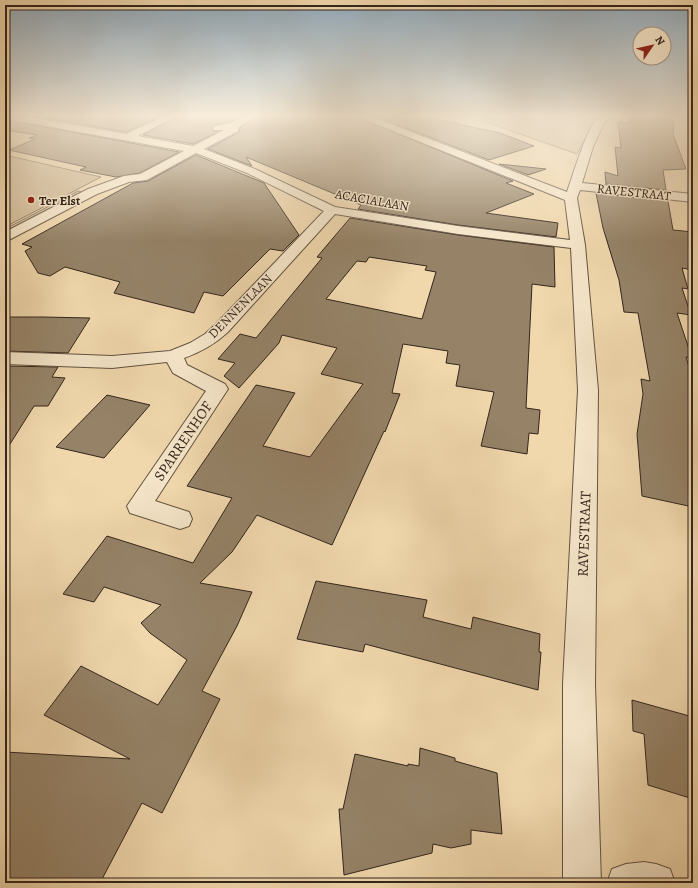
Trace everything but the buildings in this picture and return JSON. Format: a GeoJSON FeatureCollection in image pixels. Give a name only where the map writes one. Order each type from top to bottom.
{"type":"FeatureCollection","features":[{"type":"Feature","properties":{"kind":"street"},"geometry":{"type":"LineString","coordinates":[[5,238],[99,188],[133,172],[143,177],[182,157]]}},
{"type":"Feature","properties":{"kind":"street","name":"ACACIALAAN"},"geometry":{"type":"LineString","coordinates":[[216,157],[251,171],[332,210],[458,230],[578,245]]}},
{"type":"Feature","properties":{"kind":"street"},"geometry":{"type":"LineString","coordinates":[[477,157],[573,192]]}},
{"type":"Feature","properties":{"kind":"street","name":"RAVESTRAAT"},"geometry":{"type":"LineString","coordinates":[[582,883],[580,684],[588,390],[573,192],[585,157]]}},
{"type":"Feature","properties":{"kind":"street","name":"RAVESTRAAT"},"geometry":{"type":"LineString","coordinates":[[573,192],[693,198]]}},
{"type":"Feature","properties":{"kind":"street","name":"DENNENLAAN"},"geometry":{"type":"LineString","coordinates":[[5,358],[112,362],[173,356],[201,344],[222,328],[332,210]]}},
{"type":"Feature","properties":{"kind":"street","name":"SPARRENHOF"},"geometry":{"type":"LineString","coordinates":[[173,356],[180,369],[218,389],[139,506],[180,519]]}},
{"type":"Feature","properties":{"kind":"shaded area","name":"Ter Elst"},"geometry":{"type":"Polygon","coordinates":[[[5,157],[16,157],[101,177],[5,227],[5,157]]]}},
{"type":"Feature","properties":{"kind":"shaded area"},"geometry":{"type":"Polygon","coordinates":[[[78,191],[85,193],[5,234],[5,229],[78,191]]]}},
{"type":"Feature","properties":{"kind":"place","name":"Ter Elst"},"geometry":{"type":"Point","coordinates":[31,200]}}]}
